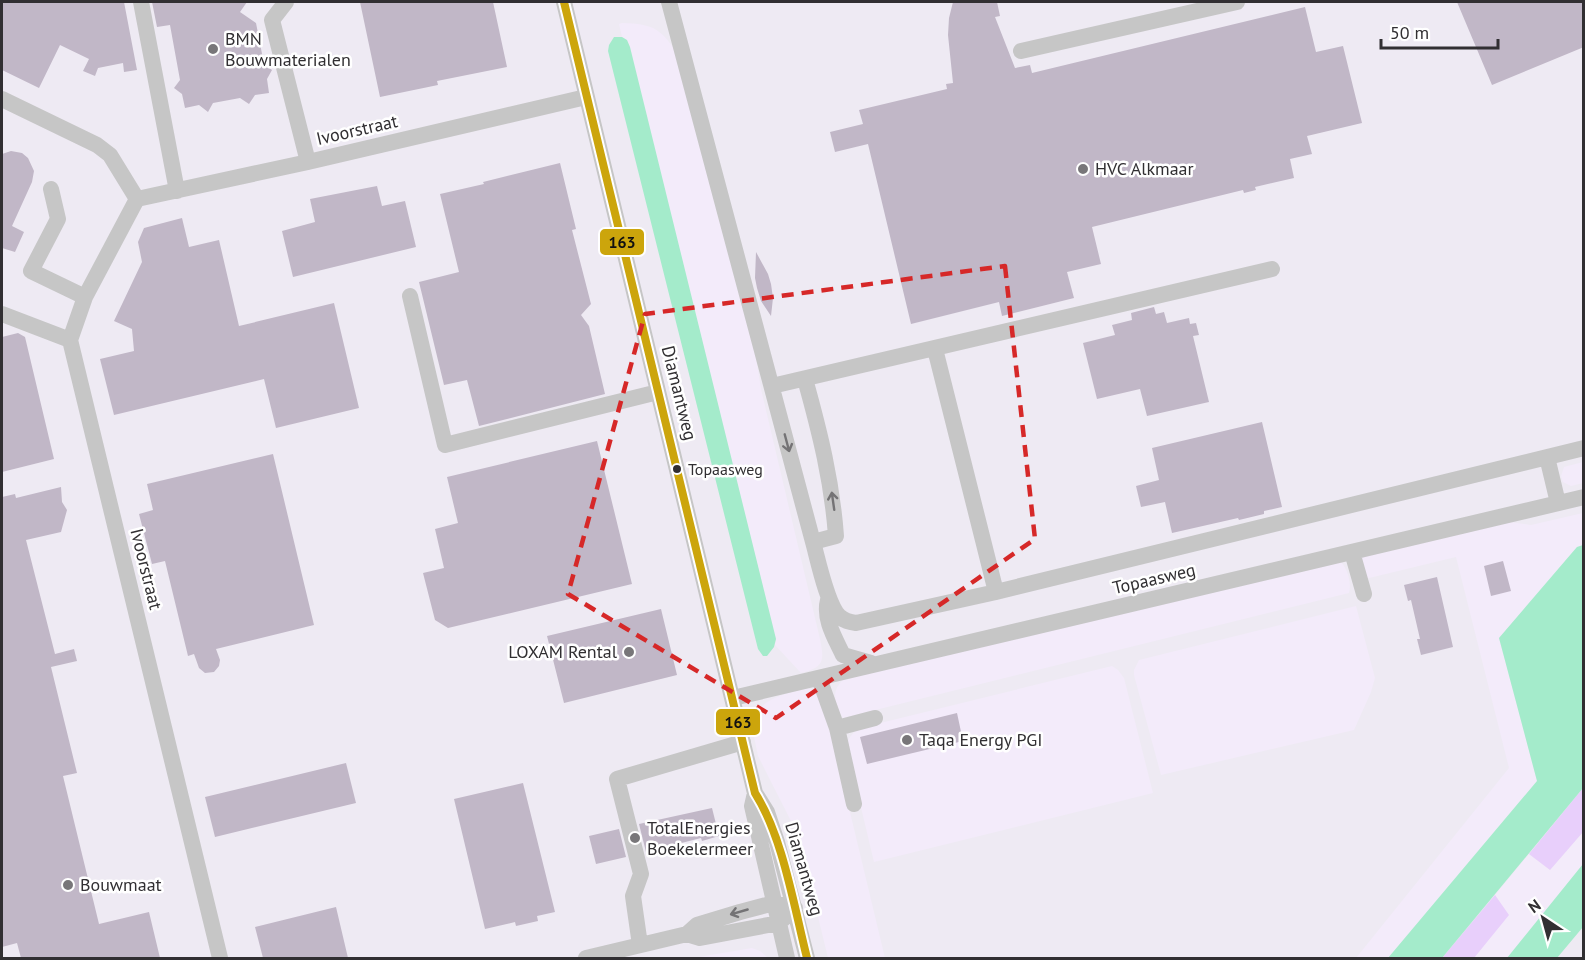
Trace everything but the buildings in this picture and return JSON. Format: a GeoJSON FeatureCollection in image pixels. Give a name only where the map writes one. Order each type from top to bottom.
{"type":"FeatureCollection","features":[{"type":"Feature","properties":{"kind":"street"},"geometry":{"type":"LineString","coordinates":[[141,2],[177,192]]}},
{"type":"Feature","properties":{"kind":"street"},"geometry":{"type":"LineString","coordinates":[[286,2],[272,20],[308,162]]}},
{"type":"Feature","properties":{"kind":"street","name":"Diamantweg"},"geometry":{"type":"LineString","coordinates":[[564,2],[755,793],[767,812],[807,958]]}},
{"type":"Feature","properties":{"kind":"street"},"geometry":{"type":"LineString","coordinates":[[669,2],[813,542],[829,597],[837,614],[845,621],[856,623],[996,592],[1584,448]]}},
{"type":"Feature","properties":{"kind":"street"},"geometry":{"type":"LineString","coordinates":[[1021,51],[1237,2]]}},
{"type":"Feature","properties":{"kind":"street","name":"Ivoorstraat"},"geometry":{"type":"LineString","coordinates":[[136,199],[177,192],[586,97]]}},
{"type":"Feature","properties":{"kind":"street"},"geometry":{"type":"LineString","coordinates":[[2,99],[97,145],[110,155],[136,199],[85,297],[70,340],[2,314]]}},
{"type":"Feature","properties":{"kind":"street"},"geometry":{"type":"LineString","coordinates":[[51,189],[58,219],[31,271],[85,297]]}},
{"type":"Feature","properties":{"kind":"street"},"geometry":{"type":"LineString","coordinates":[[772,386],[1272,269]]}},
{"type":"Feature","properties":{"kind":"street"},"geometry":{"type":"LineString","coordinates":[[410,296],[445,445],[658,392]]}},
{"type":"Feature","properties":{"kind":"street","name":"Ivoorstraat"},"geometry":{"type":"LineString","coordinates":[[70,340],[220,958]]}},
{"type":"Feature","properties":{"kind":"street"},"geometry":{"type":"LineString","coordinates":[[935,349],[996,592]]}},
{"type":"Feature","properties":{"kind":"street"},"geometry":{"type":"LineString","coordinates":[[805,379],[825,453],[836,536],[813,542]]}},
{"type":"Feature","properties":{"kind":"street"},"geometry":{"type":"LineString","coordinates":[[1547,457],[1558,503]]}},
{"type":"Feature","properties":{"kind":"street","name":"Topaasweg"},"geometry":{"type":"LineString","coordinates":[[733,698],[1584,497]]}},
{"type":"Feature","properties":{"kind":"street"},"geometry":{"type":"LineString","coordinates":[[1352,552],[1364,594]]}},
{"type":"Feature","properties":{"kind":"street"},"geometry":{"type":"LineString","coordinates":[[829,597],[826,609],[830,628],[843,655],[875,664]]}},
{"type":"Feature","properties":{"kind":"street"},"geometry":{"type":"LineString","coordinates":[[819,678],[837,728],[854,804]]}},
{"type":"Feature","properties":{"kind":"street"},"geometry":{"type":"LineString","coordinates":[[837,728],[874,718]]}},
{"type":"Feature","properties":{"kind":"street"},"geometry":{"type":"LineString","coordinates":[[640,945],[633,896],[641,874],[617,779],[743,742]]}},
{"type":"Feature","properties":{"kind":"street","name":"Diamantweg"},"geometry":{"type":"LineString","coordinates":[[755,793],[752,806],[787,958]]}},
{"type":"Feature","properties":{"kind":"street"},"geometry":{"type":"LineString","coordinates":[[586,958],[687,934],[697,925],[774,903],[795,908]]}},
{"type":"Feature","properties":{"kind":"street"},"geometry":{"type":"LineString","coordinates":[[687,934],[700,938],[779,923],[795,908]]}},
{"type":"Feature","properties":{"kind":"highlighted area"},"geometry":{"type":"Polygon","coordinates":[[[1005,266],[1035,539],[776,718],[568,594],[645,314],[1005,266]]]}},
{"type":"Feature","properties":{"kind":"shaded area"},"geometry":{"type":"Polygon","coordinates":[[[2,2],[1583,2],[1583,958],[2,958],[2,2]]]}},
{"type":"Feature","properties":{"kind":"shaded area"},"geometry":{"type":"Polygon","coordinates":[[[619,24],[642,25],[656,30],[662,34],[679,56],[755,352],[761,389],[820,639],[821,662],[818,666],[801,673],[775,645],[776,639],[627,40],[622,37],[619,24]]]}},
{"type":"Feature","properties":{"kind":"shaded area"},"geometry":{"type":"Polygon","coordinates":[[[614,37],[627,40],[630,47],[776,639],[774,647],[767,656],[763,656],[758,649],[608,51],[614,37]]]}},
{"type":"Feature","properties":{"kind":"shaded area"},"geometry":{"type":"Polygon","coordinates":[[[1583,462],[1583,483],[1571,486],[1563,482],[1561,476],[1564,467],[1583,462]]]}},
{"type":"Feature","properties":{"kind":"shaded area"},"geometry":{"type":"Polygon","coordinates":[[[1583,513],[1583,545],[1577,547],[1499,638],[1537,781],[1388,958],[1356,958],[1509,768],[1456,557],[1365,579],[1361,560],[1365,554],[1502,521],[1531,525],[1583,513]]]}},
{"type":"Feature","properties":{"kind":"shaded area"},"geometry":{"type":"Polygon","coordinates":[[[1583,545],[1583,788],[1442,958],[1388,958],[1537,781],[1499,638],[1577,547],[1583,545]]]}},
{"type":"Feature","properties":{"kind":"shaded area"},"geometry":{"type":"Polygon","coordinates":[[[1339,560],[1348,575],[1349,593],[843,718],[836,703],[835,693],[844,679],[1339,560]]]}},
{"type":"Feature","properties":{"kind":"shaded area"},"geometry":{"type":"Polygon","coordinates":[[[1356,606],[1375,678],[1354,730],[1161,775],[1134,675],[1139,660],[1356,606]]]}},
{"type":"Feature","properties":{"kind":"shaded area"},"geometry":{"type":"Polygon","coordinates":[[[1112,666],[1124,678],[1153,793],[874,862],[847,749],[854,732],[860,728],[1112,666]]]}},
{"type":"Feature","properties":{"kind":"shaded area"},"geometry":{"type":"Polygon","coordinates":[[[808,688],[816,692],[826,712],[885,958],[828,958],[804,859],[793,825],[758,756],[751,722],[755,714],[774,698],[808,688]]]}},
{"type":"Feature","properties":{"kind":"shaded area"},"geometry":{"type":"Polygon","coordinates":[[[1583,788],[1583,832],[1550,870],[1529,854],[1583,788]]]}},
{"type":"Feature","properties":{"kind":"shaded area"},"geometry":{"type":"Polygon","coordinates":[[[1583,832],[1583,864],[1507,958],[1474,958],[1508,915],[1495,895],[1529,854],[1550,870],[1583,832]]]}},
{"type":"Feature","properties":{"kind":"shaded area"},"geometry":{"type":"Polygon","coordinates":[[[1583,864],[1583,927],[1557,958],[1507,958],[1583,864]]]}},
{"type":"Feature","properties":{"kind":"shaded area"},"geometry":{"type":"Polygon","coordinates":[[[1495,895],[1509,915],[1474,958],[1442,958],[1495,895]]]}},
{"type":"Feature","properties":{"kind":"shaded area"},"geometry":{"type":"Polygon","coordinates":[[[752,948],[768,958],[693,958],[752,948]]]}},
{"type":"Feature","properties":{"kind":"transit line","name":"163"},"geometry":{"type":"LineString","coordinates":[[564,2],[755,793],[765,811],[780,851],[807,958]]}},
{"type":"Feature","properties":{"kind":"place","name":"BMN Bouwmaterialen"},"geometry":{"type":"Point","coordinates":[213,49]}},
{"type":"Feature","properties":{"kind":"place","name":"HVC Alkmaar"},"geometry":{"type":"Point","coordinates":[1083,169]}},
{"type":"Feature","properties":{"kind":"place","name":"Topaasweg"},"geometry":{"type":"Point","coordinates":[677,469]}},
{"type":"Feature","properties":{"kind":"place","name":"LOXAM Rental"},"geometry":{"type":"Point","coordinates":[629,652]}},
{"type":"Feature","properties":{"kind":"place","name":"Taqa Energy PGI"},"geometry":{"type":"Point","coordinates":[907,740]}},
{"type":"Feature","properties":{"kind":"place","name":"TotalEnergies Boekelermeer"},"geometry":{"type":"Point","coordinates":[635,838]}},
{"type":"Feature","properties":{"kind":"place","name":"Bouwmaat"},"geometry":{"type":"Point","coordinates":[68,885]}}]}
